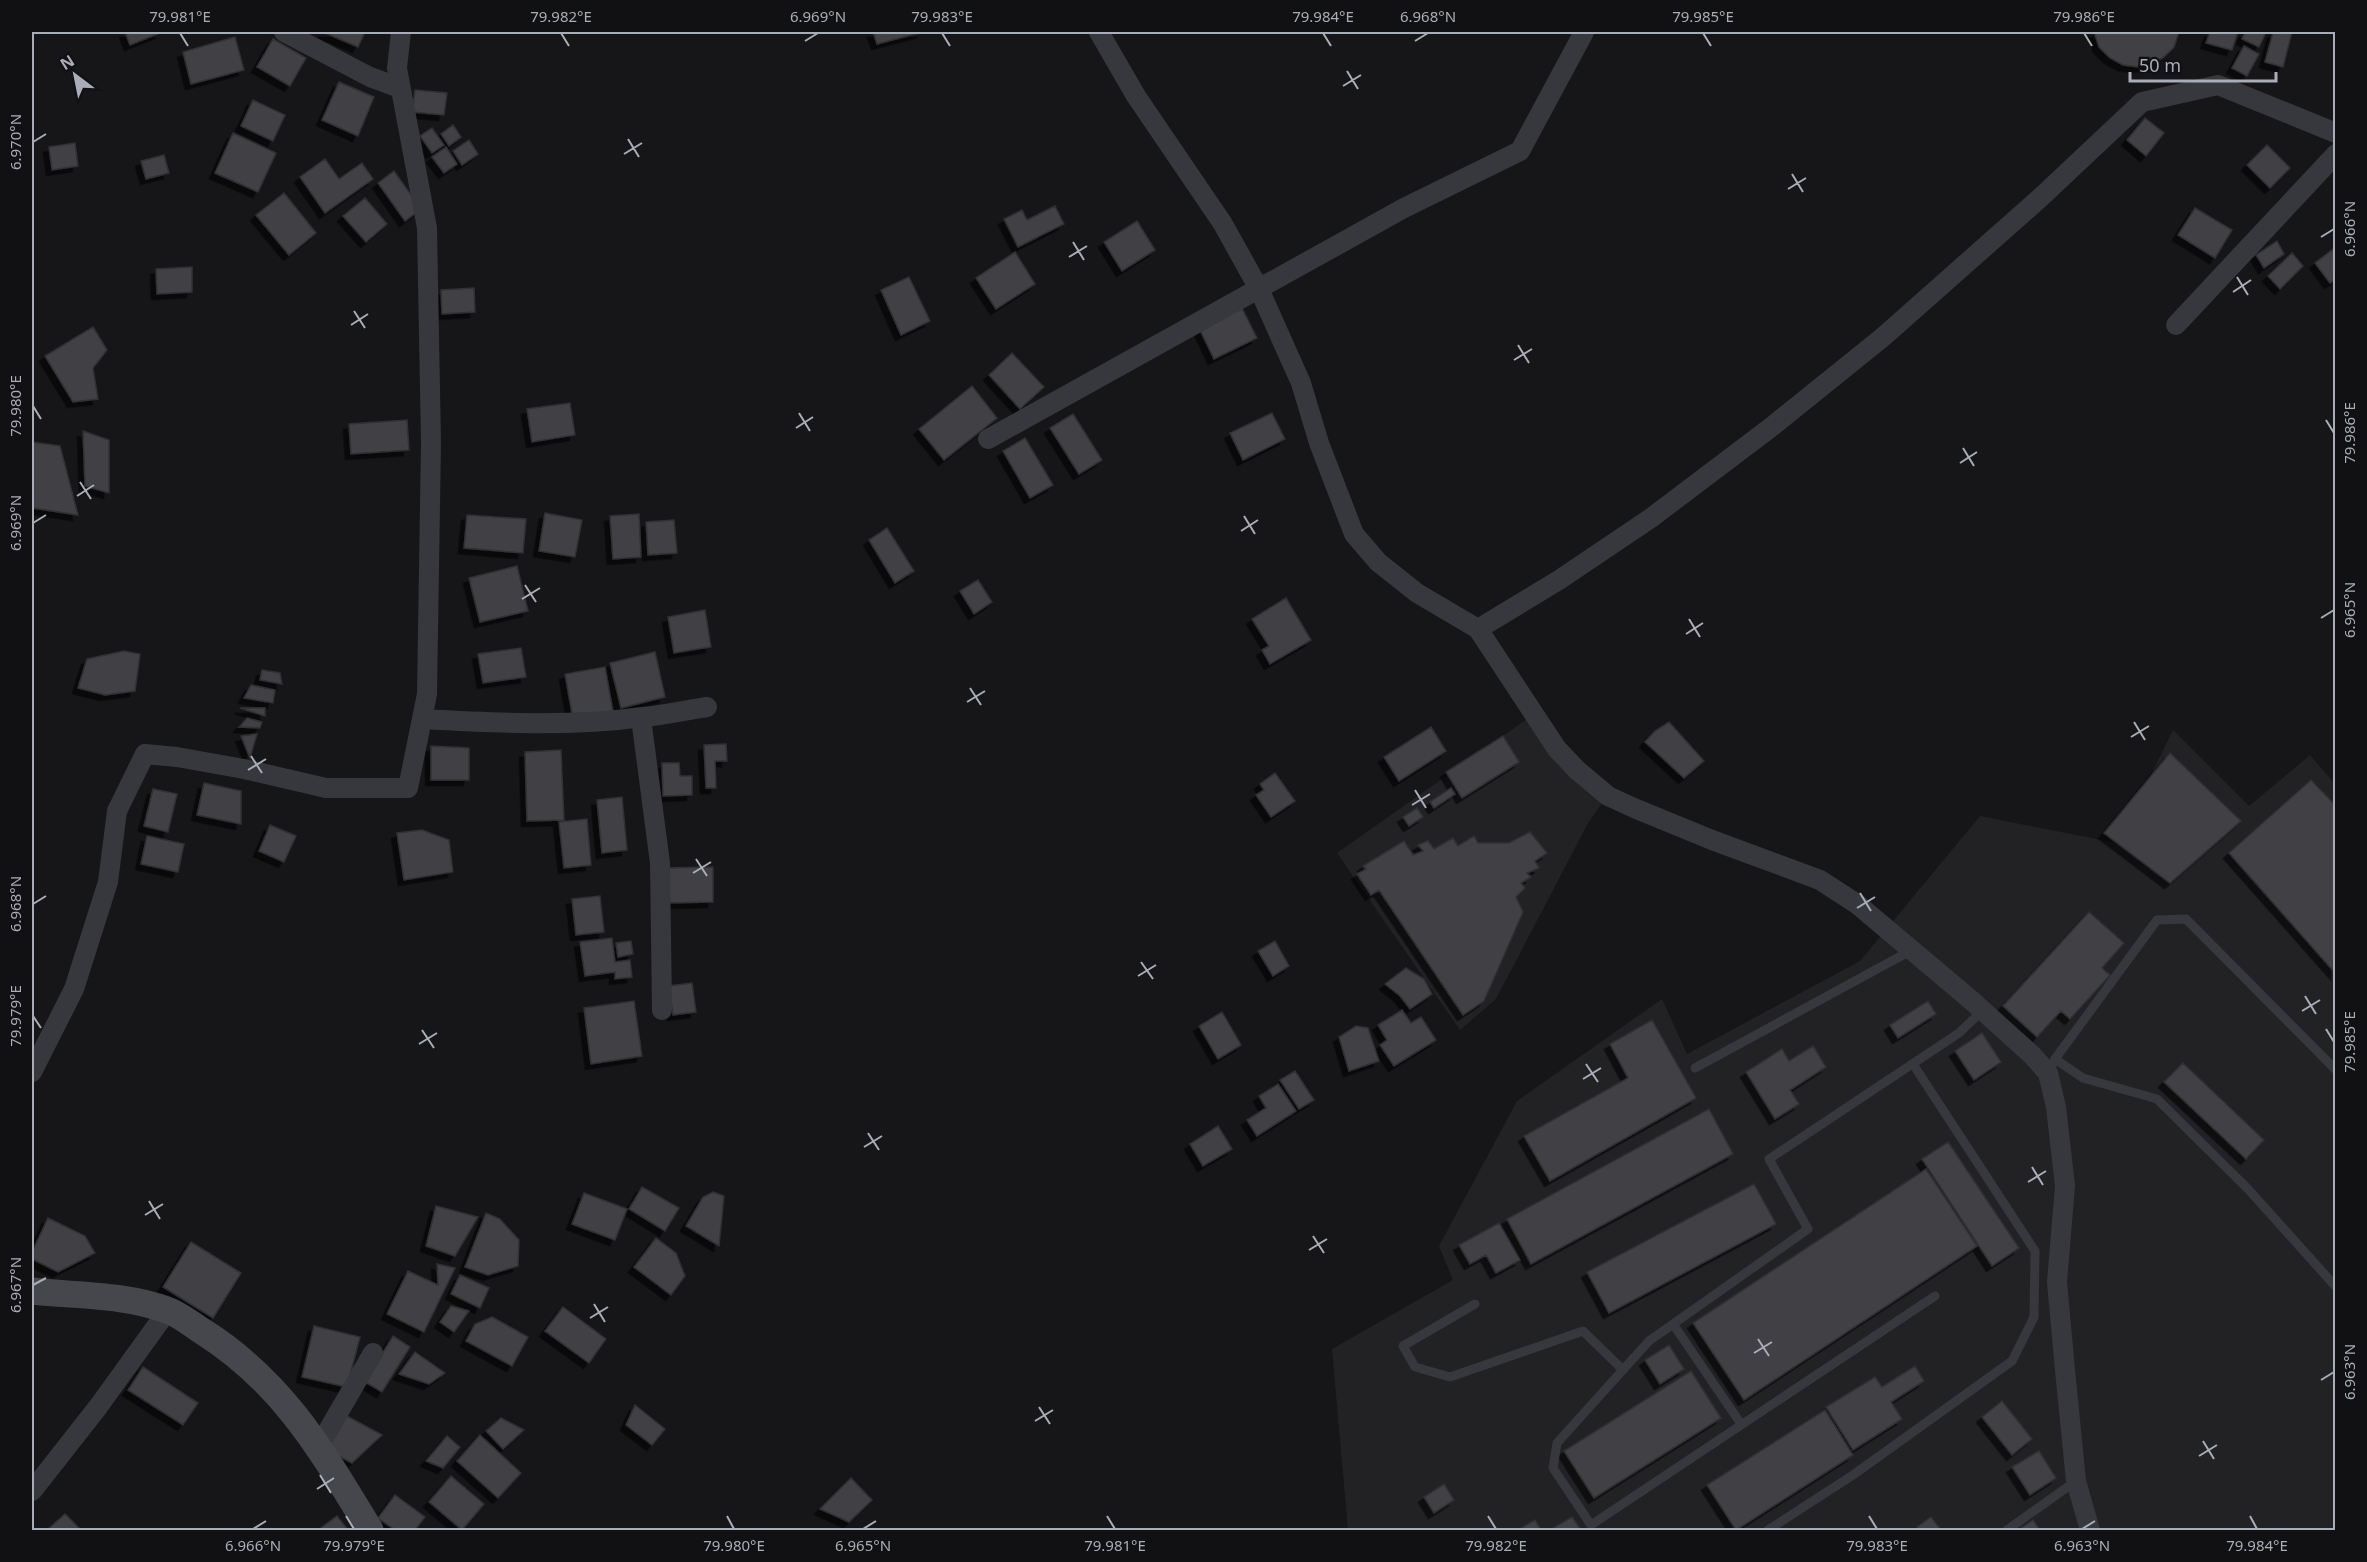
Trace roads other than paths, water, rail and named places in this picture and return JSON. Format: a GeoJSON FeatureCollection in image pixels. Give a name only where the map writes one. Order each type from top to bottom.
{"type":"FeatureCollection","features":[{"type":"Feature","properties":{"kind":"street"},"geometry":{"type":"LineString","coordinates":[[284,32],[370,77],[400,88]]}},
{"type":"Feature","properties":{"kind":"street"},"geometry":{"type":"LineString","coordinates":[[32,1072],[74,989],[108,882],[117,811],[145,754],[233,767],[326,788],[408,788],[427,694],[431,442],[427,228],[397,68],[401,32]]}},
{"type":"Feature","properties":{"kind":"street"},"geometry":{"type":"LineString","coordinates":[[1099,32],[1136,96],[1223,224],[1259,289],[1301,383],[1319,443],[1354,534],[1378,562],[1417,593],[1478,629],[1557,749],[1577,770],[1608,796],[1712,840],[1820,880],[1857,904],[2032,1055],[2052,1066],[2065,1186],[2057,1282],[2076,1481],[2090,1530]]}},
{"type":"Feature","properties":{"kind":"street"},"geometry":{"type":"LineString","coordinates":[[988,439],[1404,208],[1520,151],[1584,32]]}},
{"type":"Feature","properties":{"kind":"street"},"geometry":{"type":"LineString","coordinates":[[1478,629],[1559,580],[1651,518],[1770,428],[1909,314],[2040,198],[2142,102],[2218,85],[2332,135]]}},
{"type":"Feature","properties":{"kind":"street"},"geometry":{"type":"LineString","coordinates":[[2176,325],[2336,154]]}},
{"type":"Feature","properties":{"kind":"street"},"geometry":{"type":"LineString","coordinates":[[422,719],[497,723],[566,722],[641,718],[707,707]]}},
{"type":"Feature","properties":{"kind":"street"},"geometry":{"type":"LineString","coordinates":[[641,718],[660,863],[662,1010]]}},
{"type":"Feature","properties":{"kind":"street"},"geometry":{"type":"LineString","coordinates":[[32,1291],[119,1299],[168,1310],[220,1342],[260,1376],[290,1407],[318,1446],[370,1530]]}},
{"type":"Feature","properties":{"kind":"street"},"geometry":{"type":"LineString","coordinates":[[32,1491],[99,1407],[168,1310]]}},
{"type":"Feature","properties":{"kind":"street"},"geometry":{"type":"LineString","coordinates":[[318,1446],[373,1353]]}},
{"type":"Feature","properties":{"kind":"lane"},"geometry":{"type":"LineString","coordinates":[[2336,1070],[2186,919],[2157,920],[2052,1066],[2083,1078],[2157,1099],[2248,1189],[2336,1287]]}},
{"type":"Feature","properties":{"kind":"lane"},"geometry":{"type":"LineString","coordinates":[[1695,1068],[1912,950]]}},
{"type":"Feature","properties":{"kind":"lane"},"geometry":{"type":"LineString","coordinates":[[1935,1296],[1591,1525],[1553,1468],[1557,1443],[1649,1341],[1808,1229],[1769,1159],[1959,1033],[1982,1011]]}},
{"type":"Feature","properties":{"kind":"lane"},"geometry":{"type":"LineString","coordinates":[[1768,1530],[1853,1475],[2012,1361],[2034,1317],[2035,1251],[1913,1064]]}},
{"type":"Feature","properties":{"kind":"lane"},"geometry":{"type":"LineString","coordinates":[[1475,1304],[1403,1346],[1415,1367],[1450,1377],[1583,1331],[1623,1370]]}},
{"type":"Feature","properties":{"kind":"lane"},"geometry":{"type":"LineString","coordinates":[[1673,1324],[1741,1424]]}},
{"type":"Feature","properties":{"kind":"lane"},"geometry":{"type":"LineString","coordinates":[[2007,1530],[2076,1481]]}}]}
